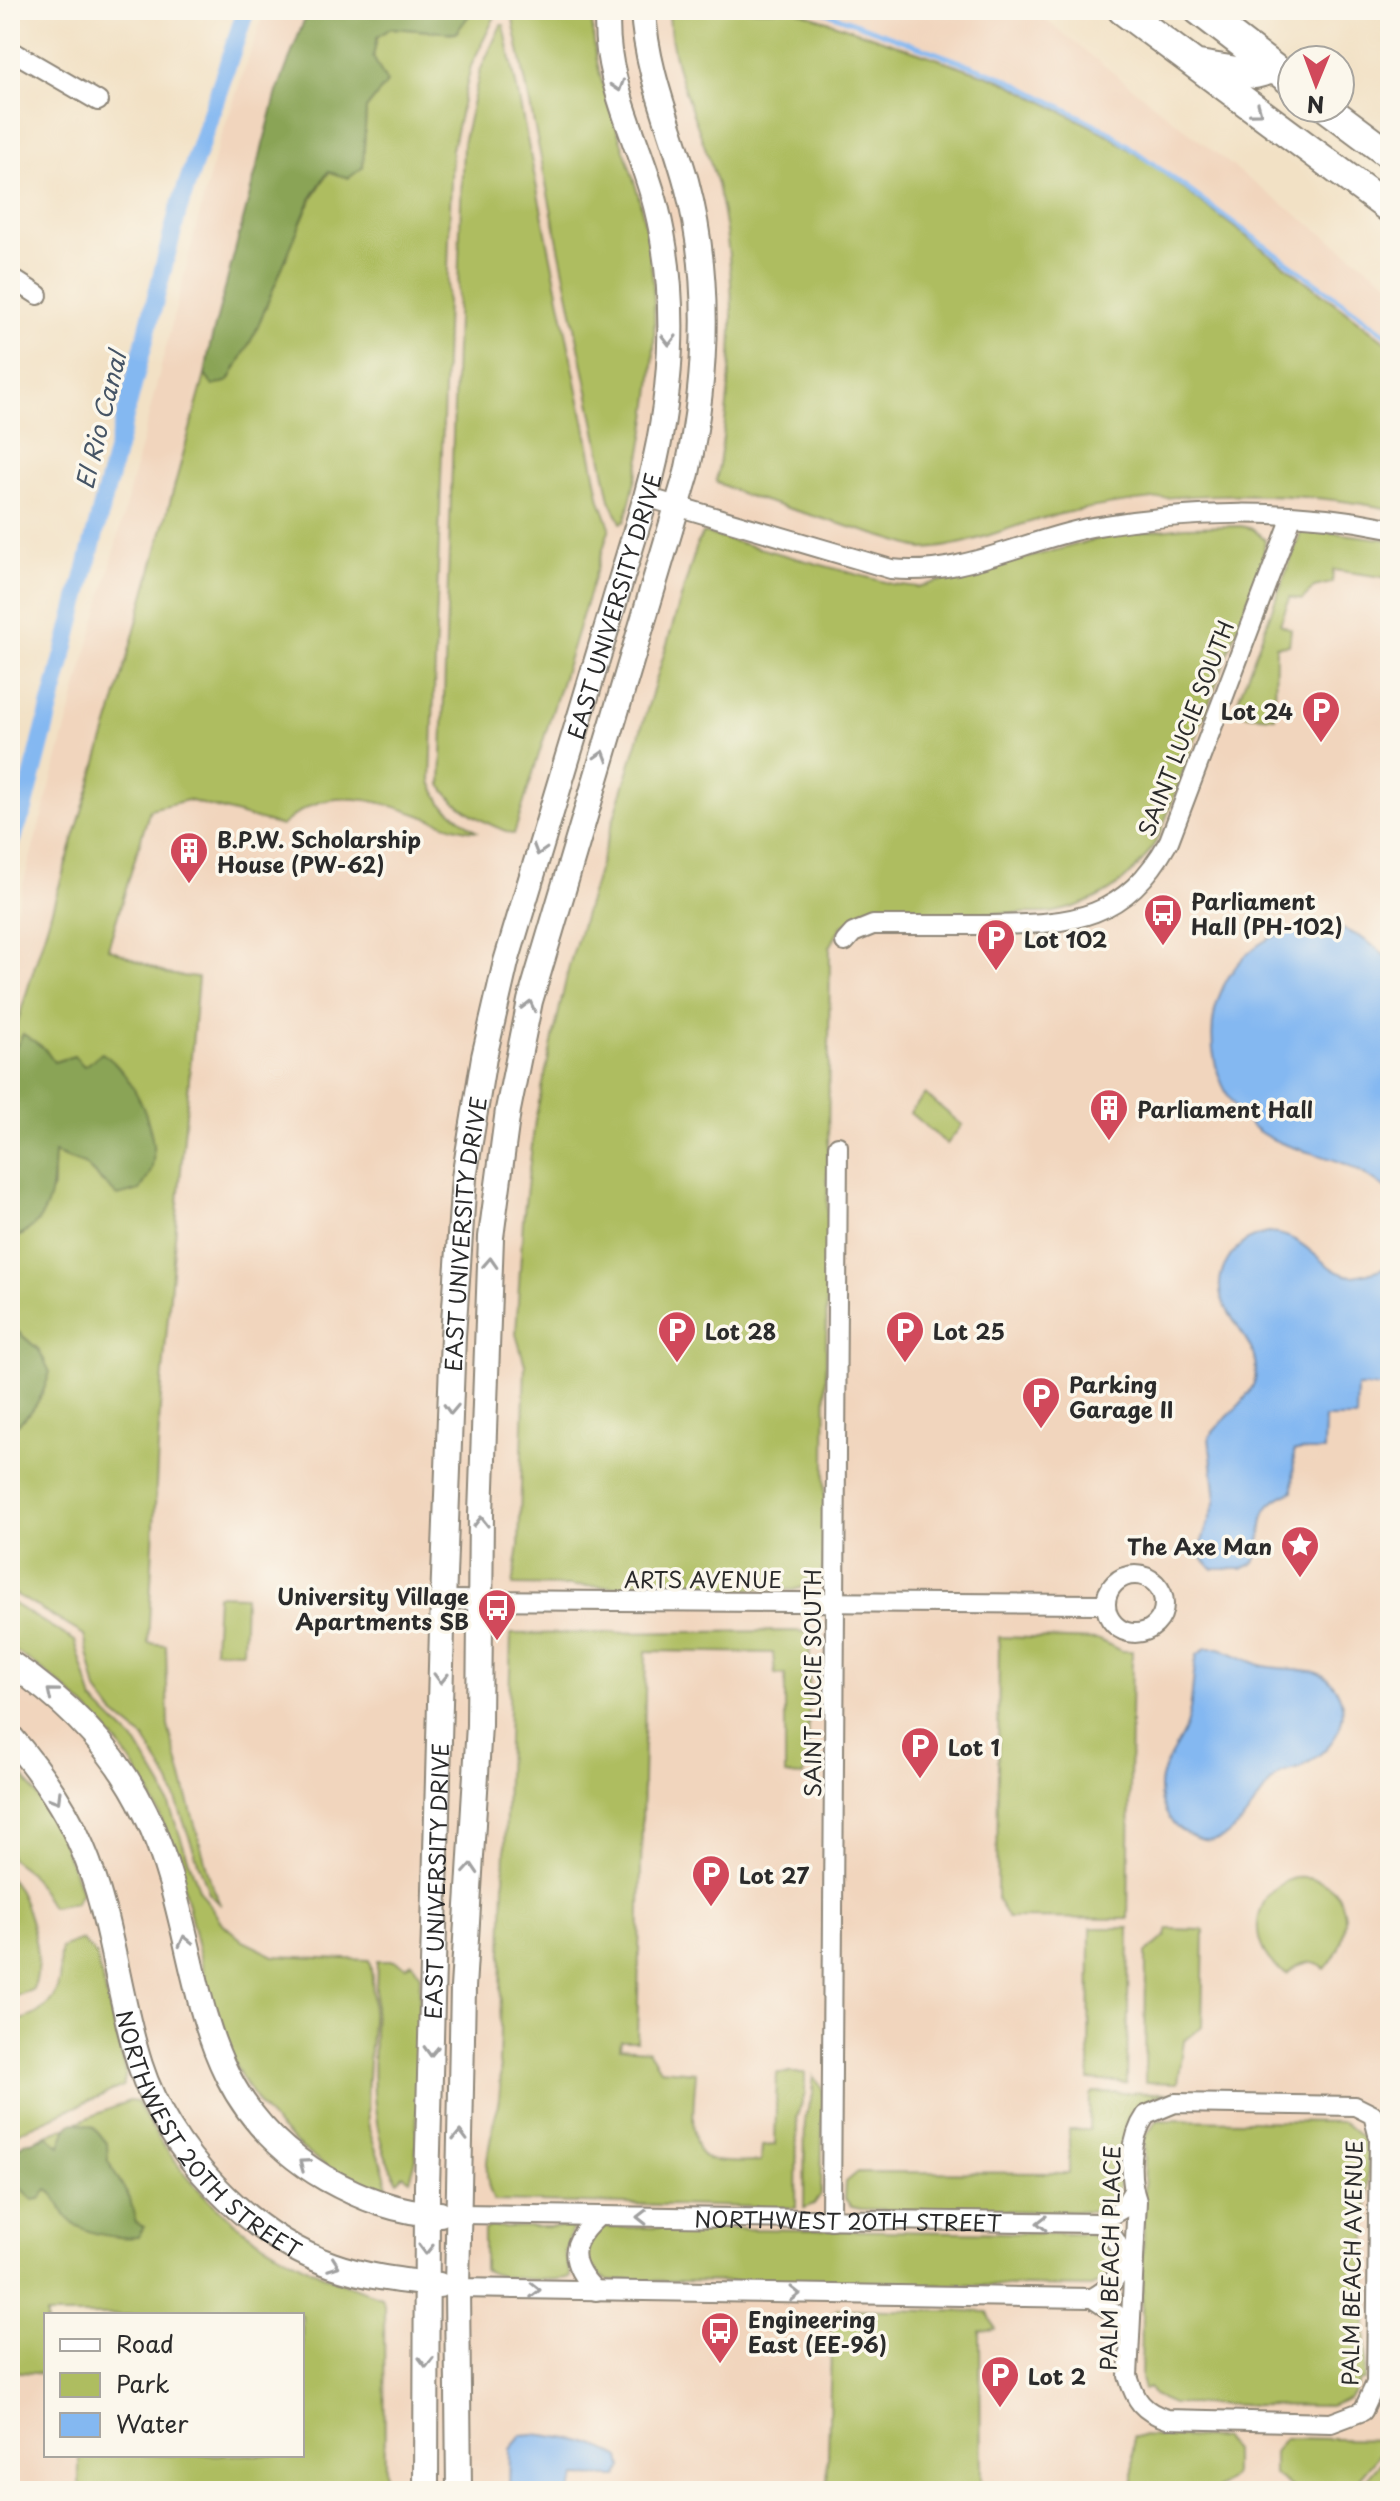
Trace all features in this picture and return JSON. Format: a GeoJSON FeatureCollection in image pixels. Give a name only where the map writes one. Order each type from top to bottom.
{"type":"FeatureCollection","features":[{"type":"Feature","properties":{"kind":"main road"},"geometry":{"type":"LineString","coordinates":[[1122,10],[1390,209]]}},
{"type":"Feature","properties":{"kind":"main road"},"geometry":{"type":"LineString","coordinates":[[1198,10],[1276,71]]}},
{"type":"Feature","properties":{"kind":"main road"},"geometry":{"type":"LineString","coordinates":[[1194,64],[1276,76]]}},
{"type":"Feature","properties":{"kind":"main road"},"geometry":{"type":"LineString","coordinates":[[1348,124],[1390,155]]}},
{"type":"Feature","properties":{"kind":"street","name":"EAST UNIVERSITY DRIVE"},"geometry":{"type":"LineString","coordinates":[[426,2491],[427,2214],[444,1600],[459,1231],[475,1101],[510,948],[646,497],[664,421],[669,375],[668,295],[656,207],[608,49],[608,10]]}},
{"type":"Feature","properties":{"kind":"street","name":"EAST UNIVERSITY DRIVE"},"geometry":{"type":"LineString","coordinates":[[459,2491],[457,2288],[463,1988],[477,1783],[491,1237],[508,1110],[543,955],[678,506],[699,418],[704,355],[702,286],[686,182],[649,64],[643,10]]}},
{"type":"Feature","properties":{"kind":"street"},"geometry":{"type":"LineString","coordinates":[[10,50],[98,101]]}},
{"type":"Feature","properties":{"kind":"street"},"geometry":{"type":"LineString","coordinates":[[10,277],[38,295]]}},
{"type":"Feature","properties":{"kind":"street"},"geometry":{"type":"LineString","coordinates":[[646,497],[891,569],[915,572],[956,567],[1091,527],[1219,515],[1292,517],[1390,528]]}},
{"type":"Feature","properties":{"kind":"street","name":"SAINT LUCIE SOUTH"},"geometry":{"type":"LineString","coordinates":[[845,942],[853,933],[873,925],[1067,922],[1099,913],[1138,885],[1169,841],[1292,517]]}},
{"type":"Feature","properties":{"kind":"street","name":"SAINT LUCIE SOUTH"},"geometry":{"type":"LineString","coordinates":[[831,2220],[838,1146]]}},
{"type":"Feature","properties":{"kind":"street","name":"ARTS AVENUE"},"geometry":{"type":"LineString","coordinates":[[444,1600],[1105,1604]]}},
{"type":"Feature","properties":{"kind":"street","name":"NORTHWEST 20TH STREET"},"geometry":{"type":"LineString","coordinates":[[10,1663],[47,1688],[73,1711],[113,1757],[130,1784],[169,1872],[208,2034],[225,2075],[244,2105],[288,2152],[314,2171],[388,2207],[427,2214],[1098,2223]]}},
{"type":"Feature","properties":{"kind":"street","name":"NORTHWEST 20TH STREET"},"geometry":{"type":"LineString","coordinates":[[10,1736],[53,1791],[83,1848],[145,2079],[169,2126],[199,2167],[242,2210],[306,2254],[356,2272],[457,2288],[1092,2298]]}},
{"type":"Feature","properties":{"kind":"street","name":"PALM BEACH PLACE"},"geometry":{"type":"LineString","coordinates":[[1363,2411],[1331,2423],[1167,2419],[1155,2415],[1135,2397],[1128,2376],[1137,2201],[1133,2191],[1134,2139],[1146,2115],[1159,2107],[1175,2103],[1355,2106],[1373,2115]]}},
{"type":"Feature","properties":{"kind":"street","name":"PALM BEACH AVENUE"},"geometry":{"type":"LineString","coordinates":[[1363,2411],[1376,2383],[1379,2138],[1373,2115]]}},
{"type":"Feature","properties":{"kind":"street"},"geometry":{"type":"LineString","coordinates":[[1130,2335],[1116,2314],[1092,2298],[1115,2282],[1121,2263],[1116,2242],[1098,2223],[1122,2209],[1133,2191]]}},
{"type":"Feature","properties":{"kind":"street"},"geometry":{"type":"LineString","coordinates":[[596,2291],[582,2277],[575,2258],[576,2243],[582,2231],[599,2216]]}},
{"type":"Feature","properties":{"kind":"shaded area"},"geometry":{"type":"Polygon","coordinates":[[[265,10],[1033,10],[1258,186],[1390,283],[1390,2491],[10,2491],[10,932],[110,568],[214,158],[265,10]]]}},
{"type":"Feature","properties":{"kind":"green space"},"geometry":{"type":"Polygon","coordinates":[[[308,10],[473,10],[456,33],[391,28],[377,37],[373,57],[387,83],[366,109],[363,167],[349,178],[328,172],[311,198],[255,333],[229,381],[213,386],[205,375],[210,345],[277,92],[308,10]]]}},
{"type":"Feature","properties":{"kind":"green space"},"geometry":{"type":"Polygon","coordinates":[[[473,10],[498,10],[471,66],[452,149],[431,782],[441,803],[476,831],[368,800],[325,801],[312,805],[281,826],[188,800],[150,809],[108,948],[167,974],[198,978],[160,1407],[148,1643],[166,1645],[168,1726],[211,1883],[221,1905],[209,1893],[170,1783],[145,1739],[114,1714],[97,1691],[84,1635],[10,1591],[10,1429],[39,1350],[10,1325],[10,1239],[23,1235],[53,1188],[53,1153],[84,1164],[103,1183],[140,1190],[152,1167],[151,1133],[135,1094],[84,1066],[54,1063],[44,1048],[23,1034],[10,1058],[10,1047],[112,713],[205,375],[213,385],[229,381],[301,221],[329,172],[363,167],[366,109],[386,83],[373,57],[377,37],[391,28],[455,33],[473,10]]]}},
{"type":"Feature","properties":{"kind":"green space"},"geometry":{"type":"Polygon","coordinates":[[[511,10],[592,10],[593,35],[602,82],[632,174],[648,239],[655,320],[650,400],[635,481],[625,521],[621,523],[610,500],[511,10]]]}},
{"type":"Feature","properties":{"kind":"green space"},"geometry":{"type":"Polygon","coordinates":[[[669,10],[795,10],[1003,81],[1108,135],[1152,165],[1390,345],[1390,509],[1307,497],[1177,497],[1092,508],[1036,520],[956,544],[923,549],[744,495],[716,482],[730,371],[732,297],[729,259],[717,185],[674,55],[669,10]]]}},
{"type":"Feature","properties":{"kind":"green space"},"geometry":{"type":"Polygon","coordinates":[[[501,25],[504,25],[600,500],[610,527],[514,834],[473,815],[455,802],[441,785],[463,143],[480,71],[501,25]]]}},
{"type":"Feature","properties":{"kind":"green space"},"geometry":{"type":"Polygon","coordinates":[[[1241,526],[1253,529],[1265,540],[1263,559],[1160,834],[1140,864],[1115,887],[1068,909],[1050,913],[860,915],[841,927],[830,947],[824,1567],[819,1577],[809,1585],[794,1590],[513,1585],[519,1546],[525,1365],[516,1334],[523,1220],[535,1120],[569,966],[703,533],[892,584],[918,587],[1109,536],[1185,527],[1241,526]]]}},
{"type":"Feature","properties":{"kind":"green space"},"geometry":{"type":"Polygon","coordinates":[[[1321,531],[1390,540],[1390,578],[1333,570],[1332,583],[1314,587],[1302,600],[1290,597],[1280,624],[1291,629],[1289,645],[1276,646],[1275,717],[1245,715],[1237,707],[1238,700],[1301,532],[1321,531]]]}},
{"type":"Feature","properties":{"kind":"green space"},"geometry":{"type":"Polygon","coordinates":[[[23,1034],[44,1048],[54,1062],[74,1056],[84,1066],[102,1053],[113,1062],[124,1073],[141,1104],[148,1120],[153,1153],[149,1176],[140,1190],[118,1196],[84,1164],[54,1153],[50,1193],[42,1216],[24,1233],[10,1239],[10,1058],[23,1034]]]}},
{"type":"Feature","properties":{"kind":"green space"},"geometry":{"type":"Polygon","coordinates":[[[925,1094],[962,1125],[947,1144],[910,1113],[925,1094]]]}},
{"type":"Feature","properties":{"kind":"green space"},"geometry":{"type":"Polygon","coordinates":[[[10,1325],[39,1350],[50,1372],[36,1405],[10,1429],[10,1325]]]}},
{"type":"Feature","properties":{"kind":"green space"},"geometry":{"type":"Polygon","coordinates":[[[217,1595],[245,1596],[243,1651],[214,1650],[217,1595]]]}},
{"type":"Feature","properties":{"kind":"green space"},"geometry":{"type":"Polygon","coordinates":[[[10,1602],[75,1641],[93,1701],[137,1744],[163,1788],[199,1889],[221,1922],[243,1941],[274,1956],[369,1960],[373,1996],[368,2122],[385,2176],[386,2192],[358,2184],[315,2158],[275,2123],[245,2084],[225,2041],[210,1996],[174,1854],[144,1782],[113,1737],[75,1697],[10,1648],[10,1602]]]}},
{"type":"Feature","properties":{"kind":"green space"},"geometry":{"type":"Polygon","coordinates":[[[810,1633],[808,1754],[804,1776],[785,1775],[785,1675],[775,1674],[773,1653],[646,1651],[637,2041],[621,2041],[620,2048],[648,2050],[660,2069],[696,2072],[694,2134],[702,2155],[716,2161],[761,2162],[762,2146],[775,2145],[777,2073],[805,2073],[805,2094],[797,2117],[796,2208],[494,2201],[488,2184],[487,2167],[500,2081],[511,1634],[810,1633]]]}},
{"type":"Feature","properties":{"kind":"green space"},"geometry":{"type":"Polygon","coordinates":[[[999,1637],[1100,1640],[1121,1651],[1132,1651],[1128,1919],[1008,1918],[997,1900],[999,1637]]]}},
{"type":"Feature","properties":{"kind":"green space"},"geometry":{"type":"Polygon","coordinates":[[[10,1760],[33,1790],[61,1839],[81,1892],[75,1903],[51,1907],[30,1873],[10,1858],[10,1760]]]}},
{"type":"Feature","properties":{"kind":"green space"},"geometry":{"type":"Polygon","coordinates":[[[10,1878],[29,1916],[37,1966],[32,1990],[10,1998],[10,1878]]]}},
{"type":"Feature","properties":{"kind":"green space"},"geometry":{"type":"Polygon","coordinates":[[[1295,1878],[1314,1879],[1329,1886],[1344,1909],[1345,1924],[1335,1955],[1325,1969],[1305,1963],[1287,1974],[1273,1964],[1264,1952],[1258,1923],[1268,1896],[1280,1885],[1295,1878]]]}},
{"type":"Feature","properties":{"kind":"green space"},"geometry":{"type":"Polygon","coordinates":[[[1090,1928],[1129,1928],[1127,2083],[1089,2080],[1090,1928]]]}},
{"type":"Feature","properties":{"kind":"green space"},"geometry":{"type":"Polygon","coordinates":[[[1168,1929],[1204,1930],[1202,2027],[1184,2041],[1178,2083],[1145,2082],[1146,1953],[1166,1936],[1168,1929]]]}},
{"type":"Feature","properties":{"kind":"green space"},"geometry":{"type":"Polygon","coordinates":[[[82,1940],[96,1955],[126,2073],[123,2086],[10,2136],[10,2021],[27,2018],[49,2004],[59,1980],[61,1948],[82,1940]]]}},
{"type":"Feature","properties":{"kind":"green space"},"geometry":{"type":"Polygon","coordinates":[[[377,1961],[395,1961],[406,1966],[412,1962],[420,1975],[416,2159],[410,2180],[403,2175],[398,2181],[386,2159],[379,2133],[373,2075],[377,1961]]]}},
{"type":"Feature","properties":{"kind":"green space"},"geometry":{"type":"Polygon","coordinates":[[[813,2076],[823,2089],[821,2194],[814,2204],[804,2208],[805,2117],[813,2095],[813,2076]]]}},
{"type":"Feature","properties":{"kind":"green space"},"geometry":{"type":"Polygon","coordinates":[[[1093,2092],[1168,2093],[1145,2102],[1132,2114],[1125,2130],[1120,2183],[1114,2199],[1100,2212],[861,2209],[852,2207],[845,2199],[846,2182],[858,2172],[1069,2173],[1069,2130],[1089,2130],[1090,2095],[1093,2092]]]}},
{"type":"Feature","properties":{"kind":"green space"},"geometry":{"type":"Polygon","coordinates":[[[129,2101],[137,2102],[183,2172],[209,2201],[238,2225],[303,2266],[381,2297],[384,2304],[385,2491],[79,2491],[79,2457],[304,2457],[304,2313],[44,2313],[44,2374],[10,2371],[10,2150],[129,2101]]]}},
{"type":"Feature","properties":{"kind":"green space"},"geometry":{"type":"Polygon","coordinates":[[[1158,2120],[1343,2122],[1363,2139],[1368,2152],[1365,2380],[1359,2380],[1348,2398],[1329,2406],[1173,2404],[1153,2395],[1149,2388],[1144,2390],[1141,2379],[1145,2137],[1158,2120]]]}},
{"type":"Feature","properties":{"kind":"green space"},"geometry":{"type":"Polygon","coordinates":[[[74,2122],[94,2127],[107,2143],[108,2161],[130,2199],[136,2223],[144,2227],[138,2237],[109,2236],[79,2227],[65,2215],[50,2192],[47,2190],[40,2199],[33,2200],[10,2178],[10,2156],[24,2143],[48,2136],[60,2146],[67,2127],[74,2122]]]}},
{"type":"Feature","properties":{"kind":"green space"},"geometry":{"type":"Polygon","coordinates":[[[489,2227],[573,2227],[565,2253],[571,2277],[526,2279],[501,2276],[484,2269],[484,2230],[489,2227]]]}},
{"type":"Feature","properties":{"kind":"green space"},"geometry":{"type":"Polygon","coordinates":[[[604,2227],[1085,2234],[1104,2243],[1111,2258],[1107,2275],[1091,2287],[609,2280],[587,2270],[581,2245],[594,2230],[604,2227]]]}},
{"type":"Feature","properties":{"kind":"green space"},"geometry":{"type":"Polygon","coordinates":[[[837,2309],[988,2312],[995,2329],[980,2331],[981,2491],[827,2491],[832,2313],[837,2309]]]}},
{"type":"Feature","properties":{"kind":"green space"},"geometry":{"type":"Polygon","coordinates":[[[1133,2436],[1222,2438],[1233,2450],[1233,2476],[1213,2491],[1133,2491],[1133,2436]]]}},
{"type":"Feature","properties":{"kind":"green space"},"geometry":{"type":"Polygon","coordinates":[[[1285,2438],[1390,2442],[1348,2491],[1297,2491],[1274,2475],[1274,2452],[1285,2438]]]}},
{"type":"Feature","properties":{"kind":"green space"},"geometry":{"type":"Polygon","coordinates":[[[1390,2451],[1390,2491],[1356,2491],[1390,2451]]]}},
{"type":"Feature","properties":{"kind":"water"},"geometry":{"type":"Polygon","coordinates":[[[1326,924],[1361,938],[1390,961],[1390,1192],[1349,1166],[1262,1134],[1235,1107],[1222,1085],[1215,1060],[1212,1035],[1215,1010],[1223,986],[1237,964],[1257,946],[1273,937],[1326,924]]]}},
{"type":"Feature","properties":{"kind":"water"},"geometry":{"type":"Polygon","coordinates":[[[1267,1233],[1294,1239],[1331,1268],[1352,1276],[1390,1266],[1388,1387],[1357,1387],[1356,1418],[1325,1418],[1324,1451],[1294,1451],[1293,1491],[1279,1498],[1265,1512],[1254,1563],[1242,1569],[1212,1569],[1200,1556],[1216,1500],[1209,1437],[1248,1395],[1255,1379],[1255,1362],[1250,1347],[1225,1307],[1220,1293],[1221,1277],[1228,1260],[1240,1246],[1267,1233]]]}},
{"type":"Feature","properties":{"kind":"water"},"geometry":{"type":"Polygon","coordinates":[[[1206,1648],[1219,1648],[1264,1666],[1322,1675],[1336,1688],[1343,1712],[1336,1734],[1321,1753],[1301,1767],[1279,1775],[1239,1825],[1227,1835],[1214,1840],[1199,1839],[1176,1826],[1161,1801],[1160,1782],[1187,1724],[1197,1655],[1206,1648]]]}},
{"type":"Feature","properties":{"kind":"water"},"geometry":{"type":"Polygon","coordinates":[[[522,2435],[567,2438],[601,2448],[621,2458],[623,2468],[617,2477],[576,2476],[570,2491],[509,2491],[510,2449],[522,2435]]]}},
{"type":"Feature","properties":{"kind":"waterway","name":"El Rio Canal"},"geometry":{"type":"LineString","coordinates":[[10,844],[24,809],[178,211],[246,10]]}},
{"type":"Feature","properties":{"kind":"waterway"},"geometry":{"type":"LineString","coordinates":[[819,10],[1005,78],[1108,131],[1390,337]]}},
{"type":"Feature","properties":{"kind":"place","name":"Lot 24"},"geometry":{"type":"Point","coordinates":[1321,744]}},
{"type":"Feature","properties":{"kind":"place","name":"B.P.W. Scholarship House (PW-62)"},"geometry":{"type":"Point","coordinates":[189,885]}},
{"type":"Feature","properties":{"kind":"place","name":"Parliament Hall (PH-102)"},"geometry":{"type":"Point","coordinates":[1163,947]}},
{"type":"Feature","properties":{"kind":"place","name":"Lot 102"},"geometry":{"type":"Point","coordinates":[996,972]}},
{"type":"Feature","properties":{"kind":"place","name":"Parliament Hall"},"geometry":{"type":"Point","coordinates":[1109,1142]}},
{"type":"Feature","properties":{"kind":"place","name":"Lot 28"},"geometry":{"type":"Point","coordinates":[677,1364]}},
{"type":"Feature","properties":{"kind":"place","name":"Lot 25"},"geometry":{"type":"Point","coordinates":[905,1364]}},
{"type":"Feature","properties":{"kind":"place","name":"Parking Garage II"},"geometry":{"type":"Point","coordinates":[1041,1430]}},
{"type":"Feature","properties":{"kind":"place","name":"The Axe Man"},"geometry":{"type":"Point","coordinates":[1300,1579]}},
{"type":"Feature","properties":{"kind":"place","name":"University Village Apartments SB"},"geometry":{"type":"Point","coordinates":[497,1642]}},
{"type":"Feature","properties":{"kind":"place","name":"Lot 1"},"geometry":{"type":"Point","coordinates":[920,1780]}},
{"type":"Feature","properties":{"kind":"place","name":"Lot 27"},"geometry":{"type":"Point","coordinates":[711,1908]}},
{"type":"Feature","properties":{"kind":"place","name":"Engineering East (EE-96)"},"geometry":{"type":"Point","coordinates":[720,2365]}},
{"type":"Feature","properties":{"kind":"place","name":"Lot 2"},"geometry":{"type":"Point","coordinates":[1000,2409]}}]}
